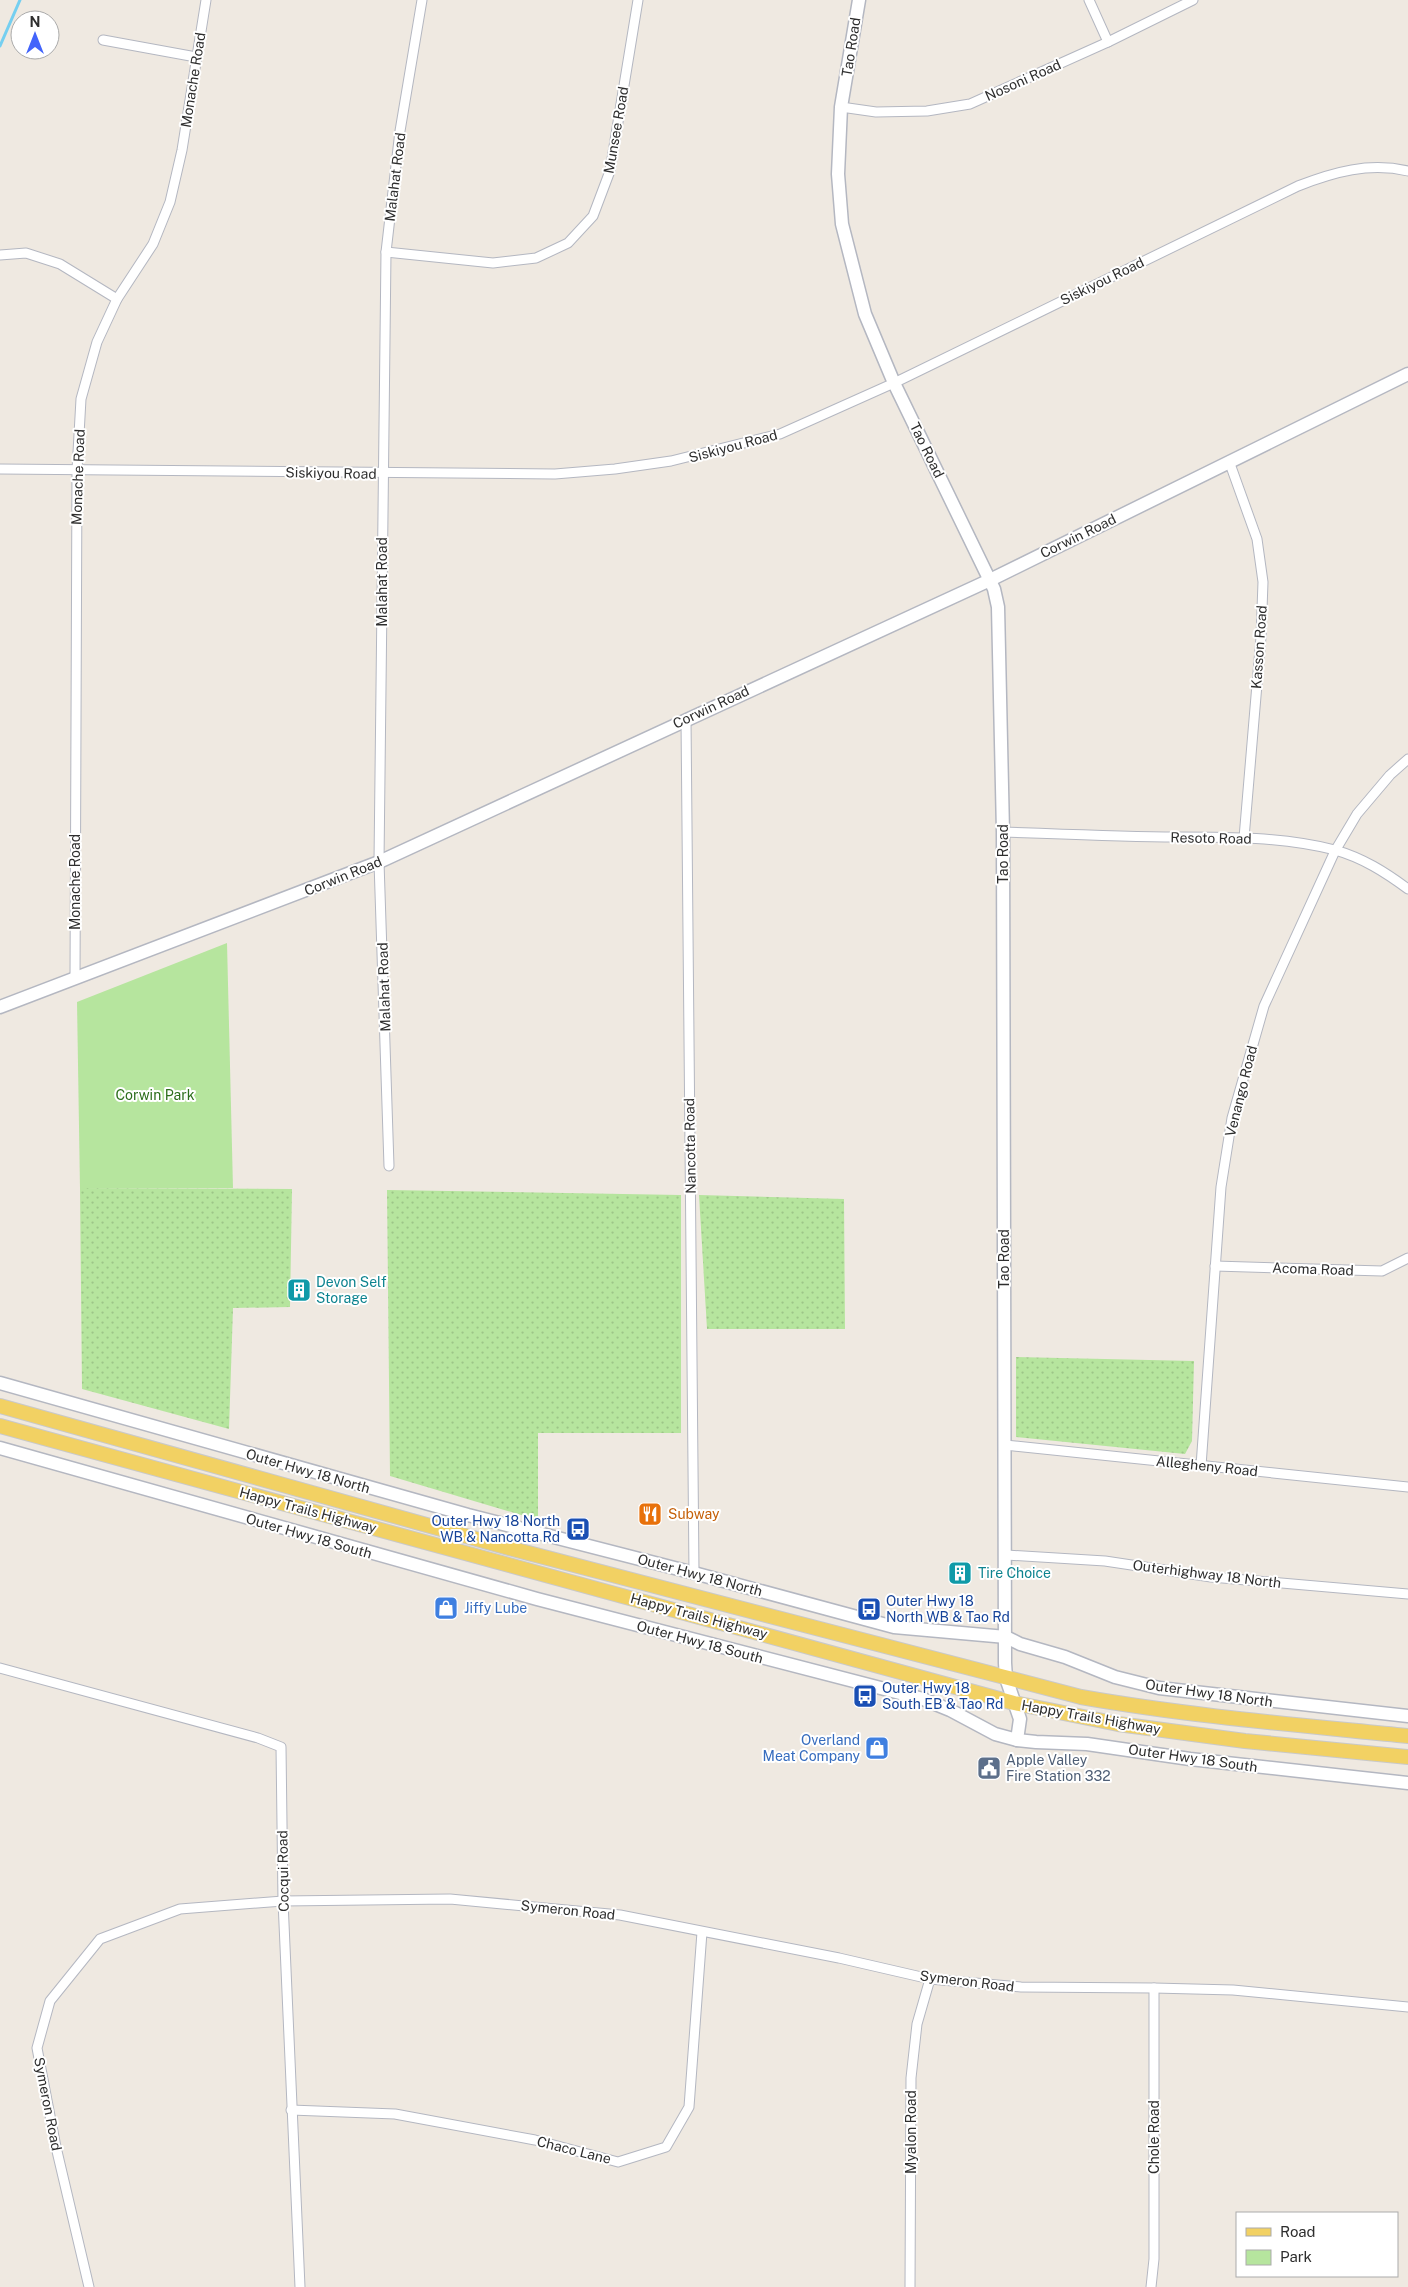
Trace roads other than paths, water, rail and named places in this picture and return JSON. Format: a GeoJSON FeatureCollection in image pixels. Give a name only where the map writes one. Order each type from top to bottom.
{"type":"FeatureCollection","features":[{"type":"Feature","properties":{"kind":"main road","name":"Happy Trails Highway"},"geometry":{"type":"LineString","coordinates":[[0,1406],[509,1548],[1081,1697],[1132,1706],[1246,1720],[1408,1736]]}},
{"type":"Feature","properties":{"kind":"main road","name":"Happy Trails Highway"},"geometry":{"type":"LineString","coordinates":[[0,1426],[1014,1702],[1118,1724],[1245,1741],[1408,1757]]}},
{"type":"Feature","properties":{"kind":"street","name":"Monache Road"},"geometry":{"type":"LineString","coordinates":[[75,979],[77,470],[81,399],[97,342],[117,299],[154,244],[170,202],[182,150],[206,0]]}},
{"type":"Feature","properties":{"kind":"street","name":"Malahat Road"},"geometry":{"type":"LineString","coordinates":[[389,1166],[379,862],[386,252],[400,131],[422,0]]}},
{"type":"Feature","properties":{"kind":"street","name":"Munsee Road"},"geometry":{"type":"LineString","coordinates":[[386,252],[493,263],[536,258],[568,243],[593,216],[610,171],[638,0]]}},
{"type":"Feature","properties":{"kind":"street","name":"Tao Road"},"geometry":{"type":"LineString","coordinates":[[859,0],[841,108],[838,174],[842,224],[865,314],[894,383],[990,580],[998,607],[1002,832],[1006,1678],[1020,1719],[1017,1740]]}},
{"type":"Feature","properties":{"kind":"street"},"geometry":{"type":"LineString","coordinates":[[1088,0],[1108,42]]}},
{"type":"Feature","properties":{"kind":"street","name":"Nosoni Road"},"geometry":{"type":"LineString","coordinates":[[841,108],[876,112],[928,111],[970,104],[1108,42],[1193,0]]}},
{"type":"Feature","properties":{"kind":"street"},"geometry":{"type":"LineString","coordinates":[[103,40],[196,57]]}},
{"type":"Feature","properties":{"kind":"street","name":"Siskiyou Road"},"geometry":{"type":"LineString","coordinates":[[0,469],[383,474],[556,474],[671,462],[780,434],[894,383],[1298,186],[1329,173],[1354,168],[1381,167],[1408,171]]}},
{"type":"Feature","properties":{"kind":"street"},"geometry":{"type":"LineString","coordinates":[[0,255],[26,253],[60,264],[117,299]]}},
{"type":"Feature","properties":{"kind":"street","name":"Corwin Road"},"geometry":{"type":"LineString","coordinates":[[0,1007],[379,862],[990,580],[1408,374]]}},
{"type":"Feature","properties":{"kind":"street","name":"Kasson Road"},"geometry":{"type":"LineString","coordinates":[[1229,461],[1257,539],[1263,582],[1261,637],[1244,838]]}},
{"type":"Feature","properties":{"kind":"street","name":"Nancotta Road"},"geometry":{"type":"LineString","coordinates":[[686,719],[694,1573]]}},
{"type":"Feature","properties":{"kind":"street","name":"Venango Road"},"geometry":{"type":"LineString","coordinates":[[1201,1466],[1221,1187],[1232,1118],[1264,1006],[1335,851],[1357,814],[1390,775],[1408,759]]}},
{"type":"Feature","properties":{"kind":"street","name":"Resoto Road"},"geometry":{"type":"LineString","coordinates":[[1002,832],[1244,838],[1286,842],[1335,851],[1377,867],[1408,889]]}},
{"type":"Feature","properties":{"kind":"street","name":"Acoma Road"},"geometry":{"type":"LineString","coordinates":[[1215,1266],[1382,1272],[1408,1258]]}},
{"type":"Feature","properties":{"kind":"street","name":"Outer Hwy 18 North"},"geometry":{"type":"LineString","coordinates":[[0,1383],[459,1513],[694,1573],[894,1627],[1006,1637],[1020,1644],[1065,1657],[1115,1677],[1160,1688],[1408,1716]]}},
{"type":"Feature","properties":{"kind":"street","name":"Allegheny Road"},"geometry":{"type":"LineString","coordinates":[[1005,1445],[1408,1488]]}},
{"type":"Feature","properties":{"kind":"street","name":"Outer Hwy 18 South"},"geometry":{"type":"LineString","coordinates":[[0,1448],[537,1599],[901,1693],[950,1710],[995,1734],[1017,1740],[1087,1744],[1190,1759],[1408,1783]]}},
{"type":"Feature","properties":{"kind":"street","name":"Outerhighway 18 North"},"geometry":{"type":"LineString","coordinates":[[1006,1555],[1105,1561],[1211,1577],[1408,1594]]}},
{"type":"Feature","properties":{"kind":"street","name":"Cocqui Road"},"geometry":{"type":"LineString","coordinates":[[0,1668],[258,1738],[281,1747],[291,2110],[300,2287]]}},
{"type":"Feature","properties":{"kind":"street","name":"Symeron Road"},"geometry":{"type":"LineString","coordinates":[[89,2287],[56,2147],[37,2048],[50,2001],[100,1939],[180,1908],[284,1901],[450,1899],[620,1915],[840,1958],[930,1979],[1020,1987],[1233,1990],[1408,2008]]}},
{"type":"Feature","properties":{"kind":"street","name":"Chaco Lane"},"geometry":{"type":"LineString","coordinates":[[291,2110],[395,2114],[535,2140],[618,2162],[666,2147],[689,2107],[702,1932]]}},
{"type":"Feature","properties":{"kind":"street","name":"Myalon Road"},"geometry":{"type":"LineString","coordinates":[[910,2287],[911,2078],[917,2024],[930,1979]]}},
{"type":"Feature","properties":{"kind":"street","name":"Chole Road"},"geometry":{"type":"LineString","coordinates":[[1151,2287],[1154,2259],[1154,1988]]}},
{"type":"Feature","properties":{"kind":"waterway"},"geometry":{"type":"LineString","coordinates":[[0,46],[20,0]]}},
{"type":"Feature","properties":{"kind":"place","name":"Devon Self Storage"},"geometry":{"type":"Point","coordinates":[299,1290]}},
{"type":"Feature","properties":{"kind":"place","name":"Subway"},"geometry":{"type":"Point","coordinates":[650,1514]}},
{"type":"Feature","properties":{"kind":"place","name":"Outer Hwy 18 North WB & Nancotta Rd"},"geometry":{"type":"Point","coordinates":[578,1529]}},
{"type":"Feature","properties":{"kind":"place","name":"Tire Choice"},"geometry":{"type":"Point","coordinates":[960,1573]}},
{"type":"Feature","properties":{"kind":"place","name":"Jiffy Lube"},"geometry":{"type":"Point","coordinates":[446,1608]}},
{"type":"Feature","properties":{"kind":"place","name":"Outer Hwy 18 North WB & Tao Rd"},"geometry":{"type":"Point","coordinates":[869,1609]}},
{"type":"Feature","properties":{"kind":"place","name":"Outer Hwy 18 South EB & Tao Rd"},"geometry":{"type":"Point","coordinates":[865,1696]}},
{"type":"Feature","properties":{"kind":"place","name":"Overland Meat Company"},"geometry":{"type":"Point","coordinates":[877,1748]}},
{"type":"Feature","properties":{"kind":"place","name":"Apple Valley Fire Station 332"},"geometry":{"type":"Point","coordinates":[989,1768]}},
{"type":"Feature","properties":{"kind":"park label","name":"Corwin Park"},"geometry":{"type":"Point","coordinates":[155,1095]}}]}
